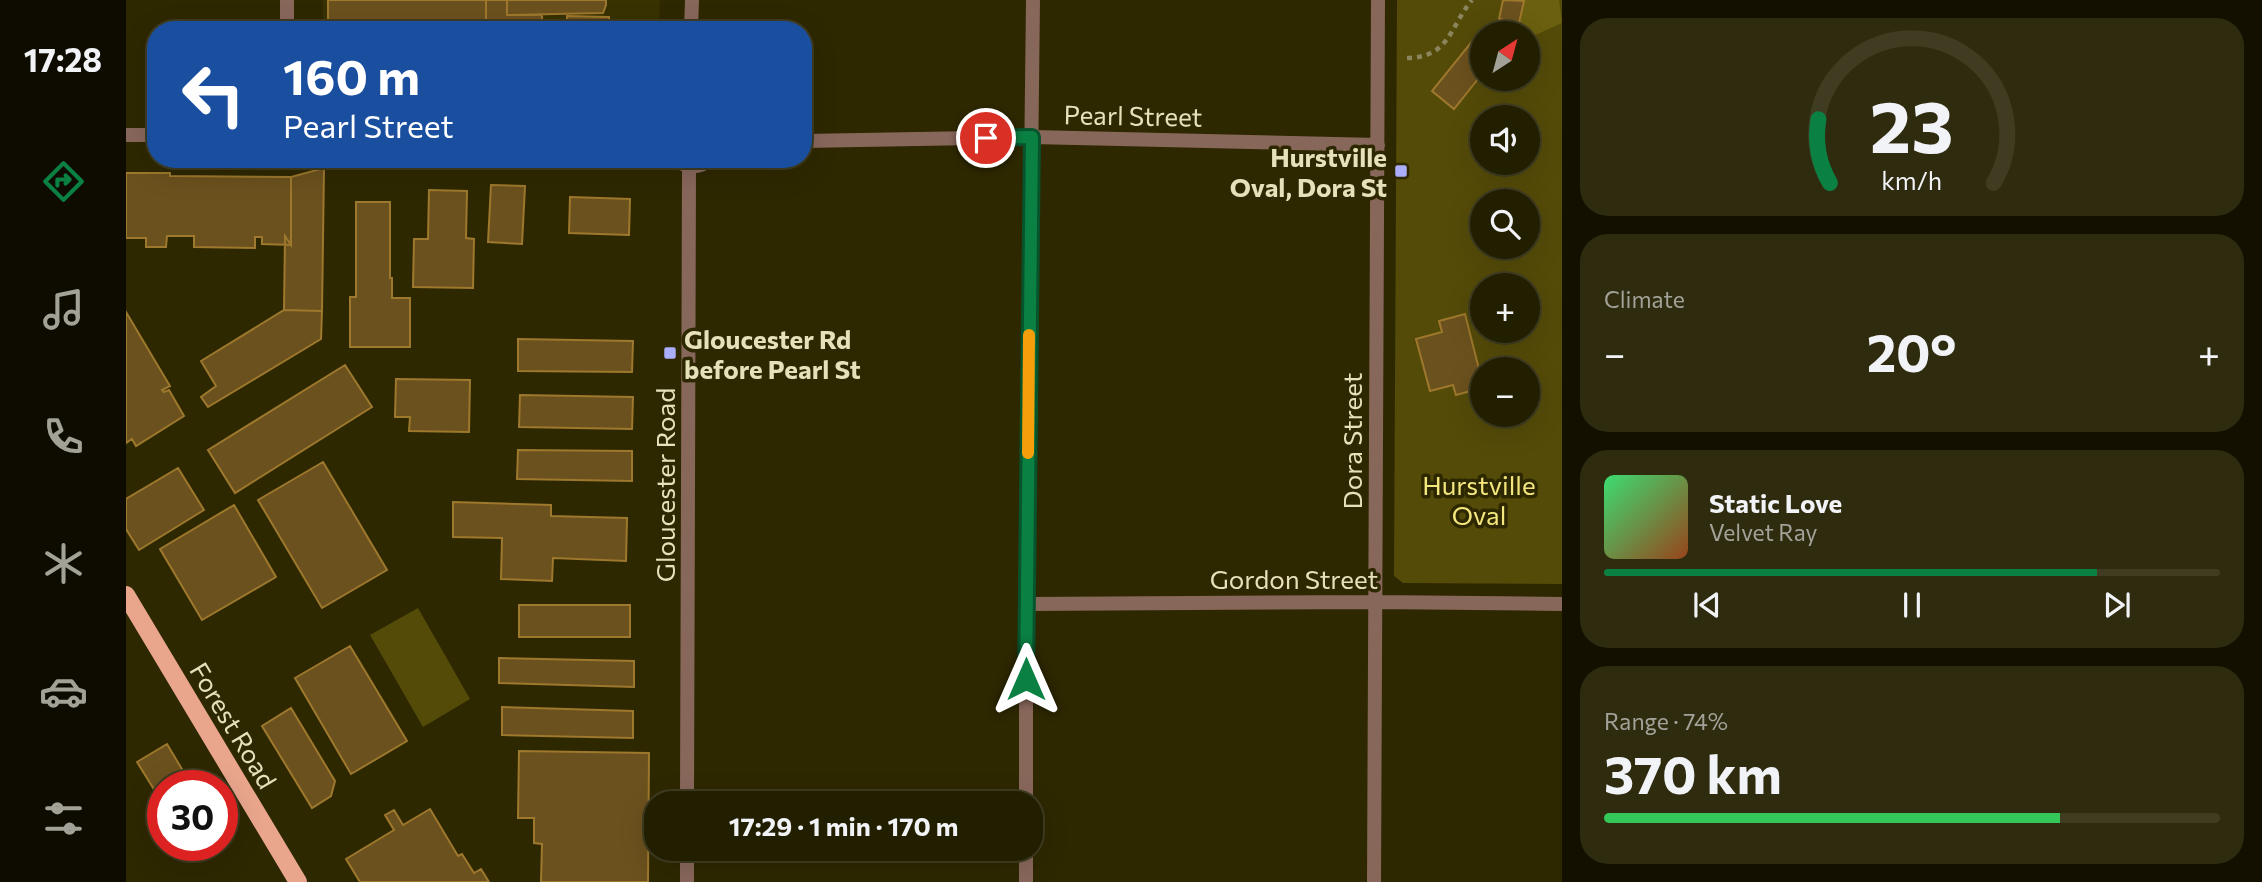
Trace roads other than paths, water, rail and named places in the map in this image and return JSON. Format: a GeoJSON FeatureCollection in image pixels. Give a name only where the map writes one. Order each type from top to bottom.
{"type":"FeatureCollection","features":[{"type":"Feature","properties":{"kind":"main road","name":"Forest Road"},"geometry":{"type":"LineString","coordinates":[[126,595],[298,882]]}},
{"type":"Feature","properties":{"kind":"street"},"geometry":{"type":"LineString","coordinates":[[287,0],[287,21]]}},
{"type":"Feature","properties":{"kind":"street"},"geometry":{"type":"LineString","coordinates":[[691,21],[692,0]]}},
{"type":"Feature","properties":{"kind":"street"},"geometry":{"type":"LineString","coordinates":[[1026,791],[1033,0]]}},
{"type":"Feature","properties":{"kind":"street","name":"Dora Street"},"geometry":{"type":"LineString","coordinates":[[1374,882],[1378,0]]}},
{"type":"Feature","properties":{"kind":"street"},"geometry":{"type":"LineString","coordinates":[[126,135],[147,135]]}},
{"type":"Feature","properties":{"kind":"street","name":"Pearl Street"},"geometry":{"type":"LineString","coordinates":[[812,141],[1032,137],[1378,145]]}},
{"type":"Feature","properties":{"kind":"street","name":"Gloucester Road"},"geometry":{"type":"LineString","coordinates":[[687,791],[689,168]]}},
{"type":"Feature","properties":{"kind":"street","name":"Gordon Street"},"geometry":{"type":"LineString","coordinates":[[1026,604],[1562,604]]}},
{"type":"Feature","properties":{"kind":"street"},"geometry":{"type":"LineString","coordinates":[[687,861],[687,882]]}},
{"type":"Feature","properties":{"kind":"street"},"geometry":{"type":"LineString","coordinates":[[1026,861],[1026,882]]}},
{"type":"Feature","properties":{"kind":"place","name":"Hurstville Oval, Dora St"},"geometry":{"type":"Point","coordinates":[1401,171]}},
{"type":"Feature","properties":{"kind":"place","name":"Gloucester Rd before Pearl St"},"geometry":{"type":"Point","coordinates":[670,353]}},
{"type":"Feature","properties":{"kind":"park label","name":"Hurstville Oval"},"geometry":{"type":"Point","coordinates":[1479,499]}}]}
